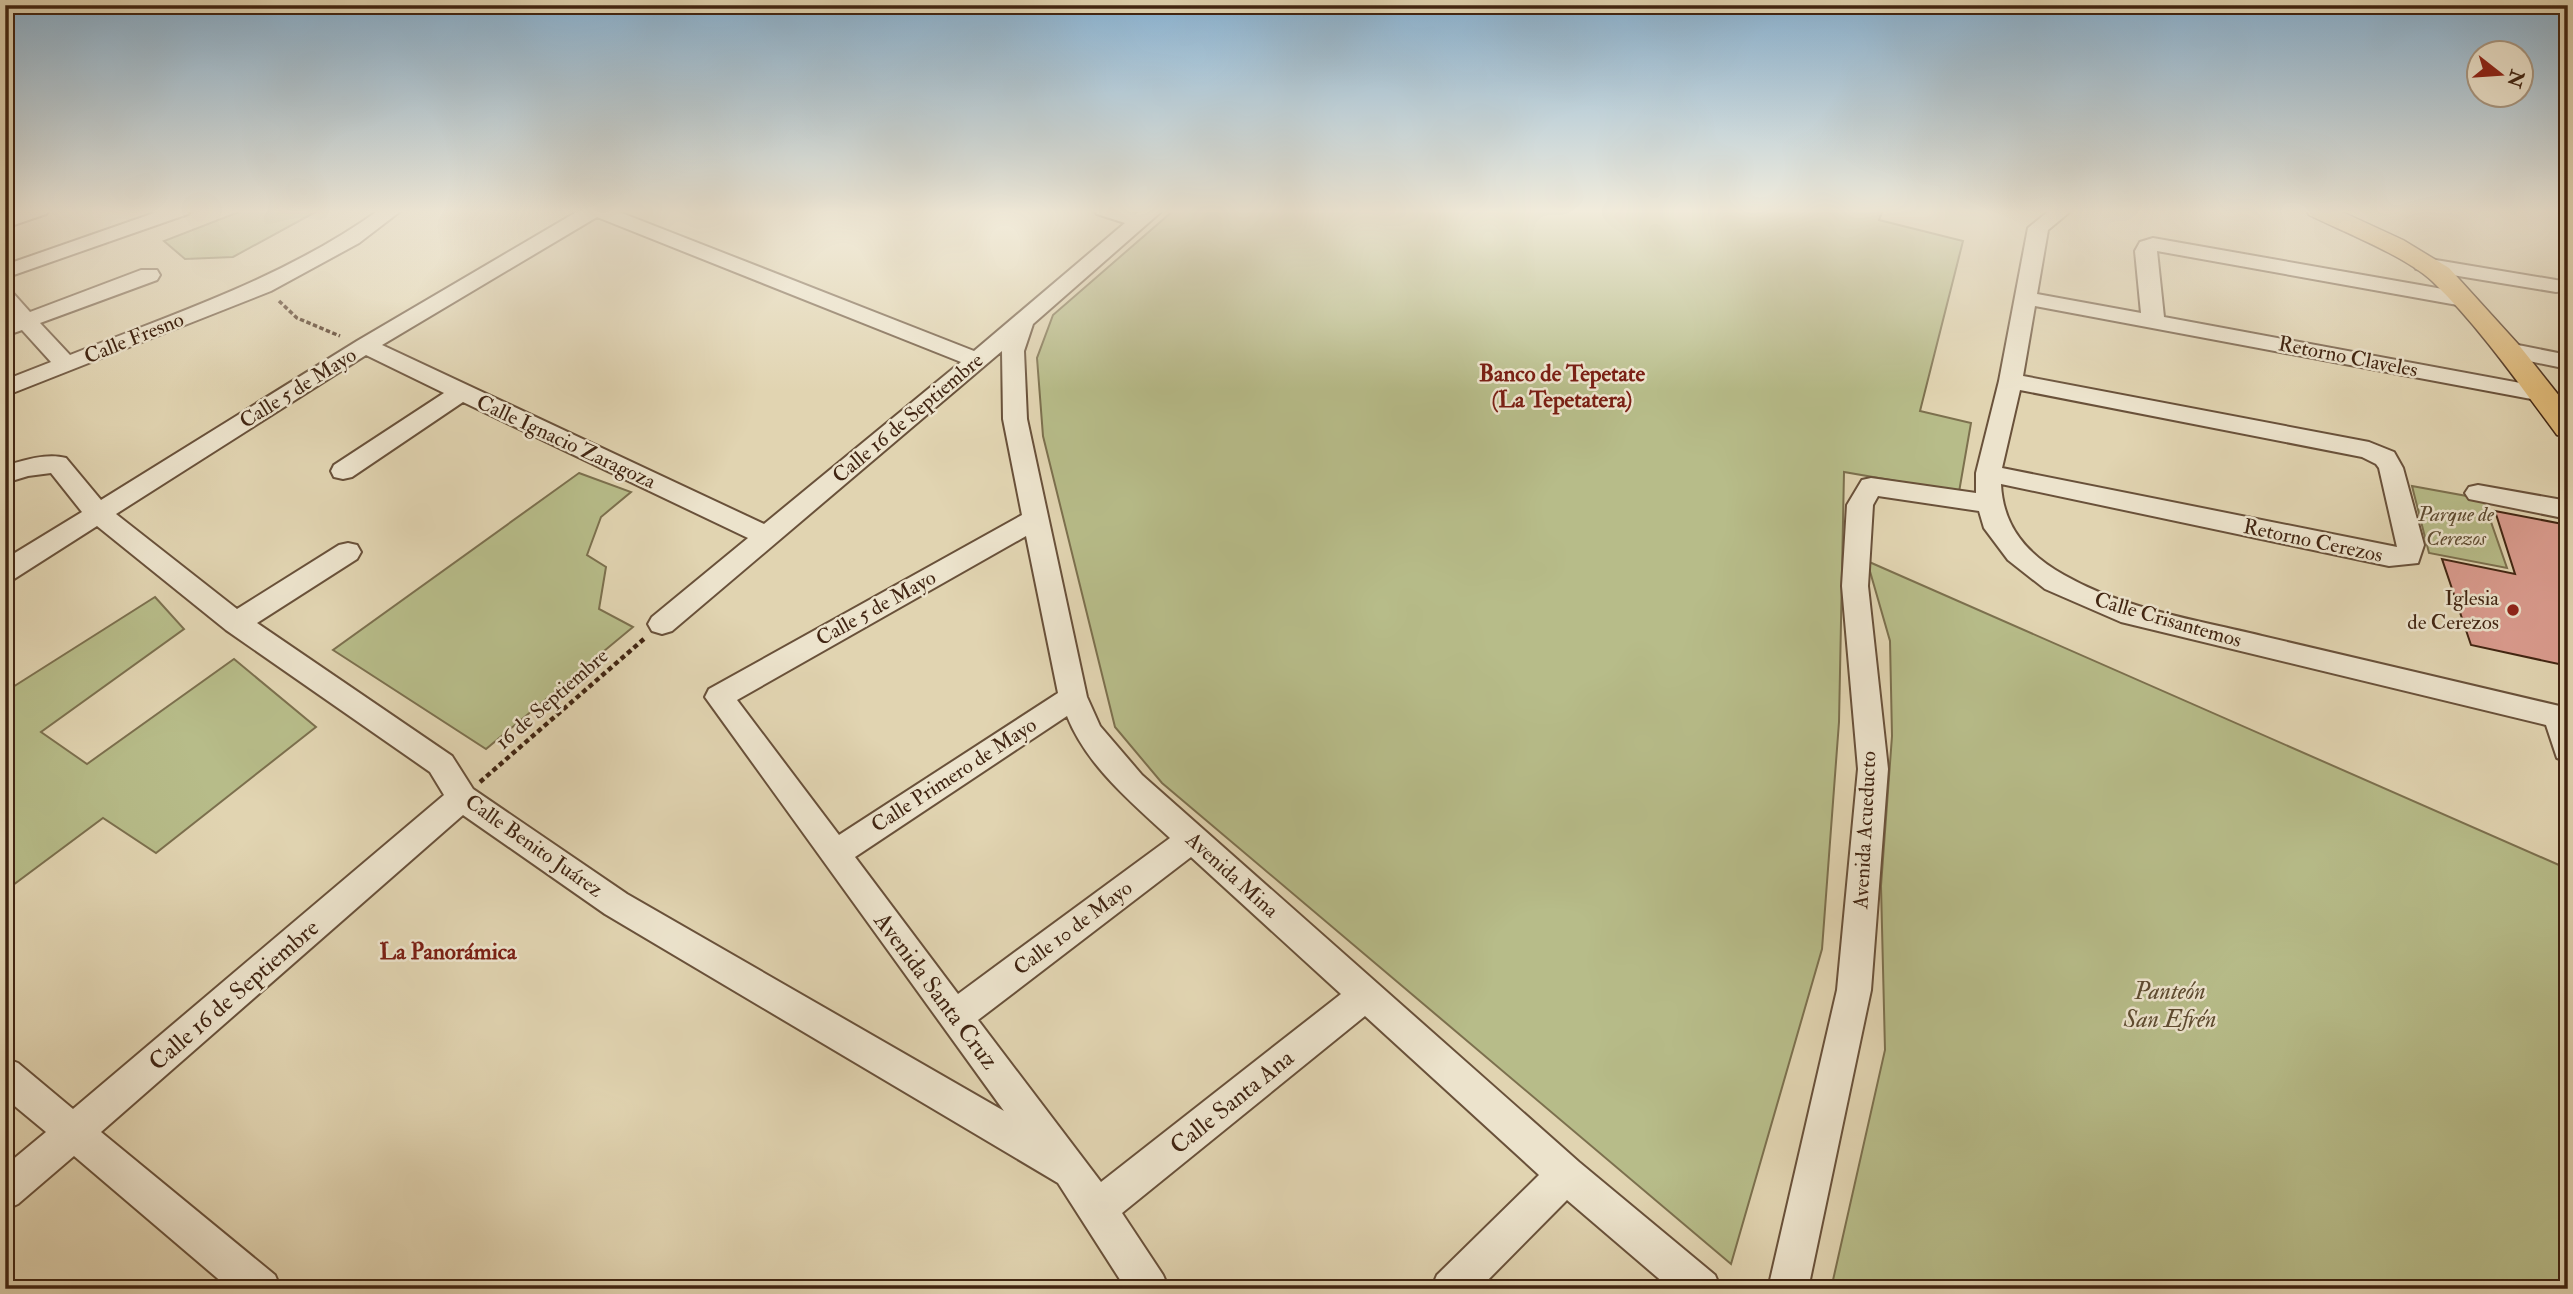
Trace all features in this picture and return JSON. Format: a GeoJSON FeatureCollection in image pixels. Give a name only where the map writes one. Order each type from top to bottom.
{"type":"FeatureCollection","features":[{"type":"Feature","properties":{"kind":"main road"},"geometry":{"type":"LineString","coordinates":[[2435,270],[2508,350],[2568,428]]}},
{"type":"Feature","properties":{"kind":"street","name":"Calle Fresno"},"geometry":{"type":"LineString","coordinates":[[5,389],[263,286],[293,270]]}},
{"type":"Feature","properties":{"kind":"street","name":"Calle 5 de Mayo"},"geometry":{"type":"LineString","coordinates":[[5,572],[365,346],[493,270]]}},
{"type":"Feature","properties":{"kind":"street"},"geometry":{"type":"LineString","coordinates":[[749,270],[978,360]]}},
{"type":"Feature","properties":{"kind":"street","name":"Calle 16 de Septiembre"},"geometry":{"type":"LineString","coordinates":[[662,624],[1081,270]]}},
{"type":"Feature","properties":{"kind":"street","name":"Calle Crisantemos"},"geometry":{"type":"LineString","coordinates":[[2031,270],[2011,381],[1988,473],[1989,504],[1997,527],[2017,553],[2054,582],[2131,615],[2563,718]]}},
{"type":"Feature","properties":{"kind":"street"},"geometry":{"type":"LineString","coordinates":[[2148,270],[2153,322]]}},
{"type":"Feature","properties":{"kind":"street"},"geometry":{"type":"LineString","coordinates":[[2302,270],[2463,299]]}},
{"type":"Feature","properties":{"kind":"street"},"geometry":{"type":"LineString","coordinates":[[2462,270],[2556,286]]}},
{"type":"Feature","properties":{"kind":"street"},"geometry":{"type":"LineString","coordinates":[[5,329],[149,275]]}},
{"type":"Feature","properties":{"kind":"street"},"geometry":{"type":"LineString","coordinates":[[5,298],[66,365]]}},
{"type":"Feature","properties":{"kind":"street","name":"Retorno Claveles"},"geometry":{"type":"LineString","coordinates":[[2026,298],[2542,394]]}},
{"type":"Feature","properties":{"kind":"street","name":"Avenida Mina"},"geometry":{"type":"LineString","coordinates":[[1023,320],[1013,351],[1014,419],[1073,696],[1088,733],[1131,784],[1566,1174],[1701,1289]]}},
{"type":"Feature","properties":{"kind":"street","name":"Calle Ignacio Zaragoza"},"geometry":{"type":"LineString","coordinates":[[365,346],[768,537]]}},
{"type":"Feature","properties":{"kind":"street"},"geometry":{"type":"LineString","coordinates":[[2508,350],[2568,362]]}},
{"type":"Feature","properties":{"kind":"street","name":"Retorno Cerezos"},"geometry":{"type":"LineString","coordinates":[[1988,473],[2389,557],[2409,556],[2411,545],[2391,468],[2385,458],[2369,450],[2011,381]]}},
{"type":"Feature","properties":{"kind":"street"},"geometry":{"type":"LineString","coordinates":[[343,471],[461,392]]}},
{"type":"Feature","properties":{"kind":"street","name":"Calle Benito Juárez"},"geometry":{"type":"LineString","coordinates":[[5,475],[24,468],[57,464],[98,514],[236,624],[441,764],[462,798],[616,904],[1071,1170]]}},
{"type":"Feature","properties":{"kind":"street","name":"Avenida Acueducto"},"geometry":{"type":"LineString","coordinates":[[1788,1289],[1854,990],[1873,769],[1855,586],[1860,505],[1871,486],[1989,504]]}},
{"type":"Feature","properties":{"kind":"street"},"geometry":{"type":"LineString","coordinates":[[2478,493],[2568,510]]}},
{"type":"Feature","properties":{"kind":"street","name":"Calle 5 de Mayo"},"geometry":{"type":"LineString","coordinates":[[719,697],[1034,520]]}},
{"type":"Feature","properties":{"kind":"street"},"geometry":{"type":"LineString","coordinates":[[236,624],[348,552]]}},
{"type":"Feature","properties":{"kind":"street","name":"Calle Primero de Mayo"},"geometry":{"type":"LineString","coordinates":[[835,854],[1073,696]]}},
{"type":"Feature","properties":{"kind":"street","name":"Avenida Santa Cruz"},"geometry":{"type":"LineString","coordinates":[[719,697],[1071,1170],[1149,1289]]}},
{"type":"Feature","properties":{"kind":"street"},"geometry":{"type":"LineString","coordinates":[[2563,718],[2568,750]]}},
{"type":"Feature","properties":{"kind":"street","name":"Calle 16 de Septiembre"},"geometry":{"type":"LineString","coordinates":[[5,1191],[462,798]]}},
{"type":"Feature","properties":{"kind":"street","name":"Calle 10 de Mayo"},"geometry":{"type":"LineString","coordinates":[[955,1017],[1192,839]]}},
{"type":"Feature","properties":{"kind":"street","name":"Calle Santa Ana"},"geometry":{"type":"LineString","coordinates":[[1097,1209],[1367,994]]}},
{"type":"Feature","properties":{"kind":"street"},"geometry":{"type":"LineString","coordinates":[[5,1075],[261,1289]]}},
{"type":"Feature","properties":{"kind":"street"},"geometry":{"type":"LineString","coordinates":[[1451,1289],[1566,1174]]}},
{"type":"Feature","properties":{"kind":"path"},"geometry":{"type":"LineString","coordinates":[[263,286],[297,317],[365,346]]}},
{"type":"Feature","properties":{"kind":"path","name":"16 de Septiembre"},"geometry":{"type":"LineString","coordinates":[[462,798],[662,624]]}},
{"type":"Feature","properties":{"kind":"green space"},"geometry":{"type":"Polygon","coordinates":[[[1104,270],[1956,270],[1920,411],[1971,423],[1959,492],[1844,472],[1839,722],[1822,949],[1731,1264],[1162,783],[1115,727],[1043,436],[1037,358],[1053,315],[1104,270]]]}},
{"type":"Feature","properties":{"kind":"green space"},"geometry":{"type":"Polygon","coordinates":[[[579,473],[631,492],[601,517],[587,555],[606,567],[599,609],[633,627],[486,749],[333,650],[579,473]]]}},
{"type":"Feature","properties":{"kind":"green space","name":"Parque de Cerezos"},"geometry":{"type":"Polygon","coordinates":[[[2412,486],[2483,499],[2507,568],[2429,553],[2412,486]]]}},
{"type":"Feature","properties":{"kind":"green space","name":"Panteón San Efrén"},"geometry":{"type":"Polygon","coordinates":[[[1867,561],[2568,869],[2568,1289],[1831,1289],[1885,1050],[1881,886],[1892,736],[1890,641],[1867,561]]]}},
{"type":"Feature","properties":{"kind":"green space"},"geometry":{"type":"Polygon","coordinates":[[[155,597],[184,629],[41,732],[87,764],[234,659],[316,727],[156,853],[103,818],[5,891],[5,692],[155,597]]]}},
{"type":"Feature","properties":{"kind":"building","name":"Iglesia de Cerezos"},"geometry":{"type":"Polygon","coordinates":[[[2495,511],[2568,525],[2568,666],[2471,645],[2442,559],[2515,574],[2495,511]]]}},
{"type":"Feature","properties":{"kind":"place","name":"Iglesia de Cerezos"},"geometry":{"type":"Point","coordinates":[2513,610]}},
{"type":"Feature","properties":{"kind":"district","name":"Banco de Tepetate (La Tepetatera)"},"geometry":{"type":"Point","coordinates":[1562,386]}},
{"type":"Feature","properties":{"kind":"district","name":"La Panorámica"},"geometry":{"type":"Point","coordinates":[448,951]}}]}
